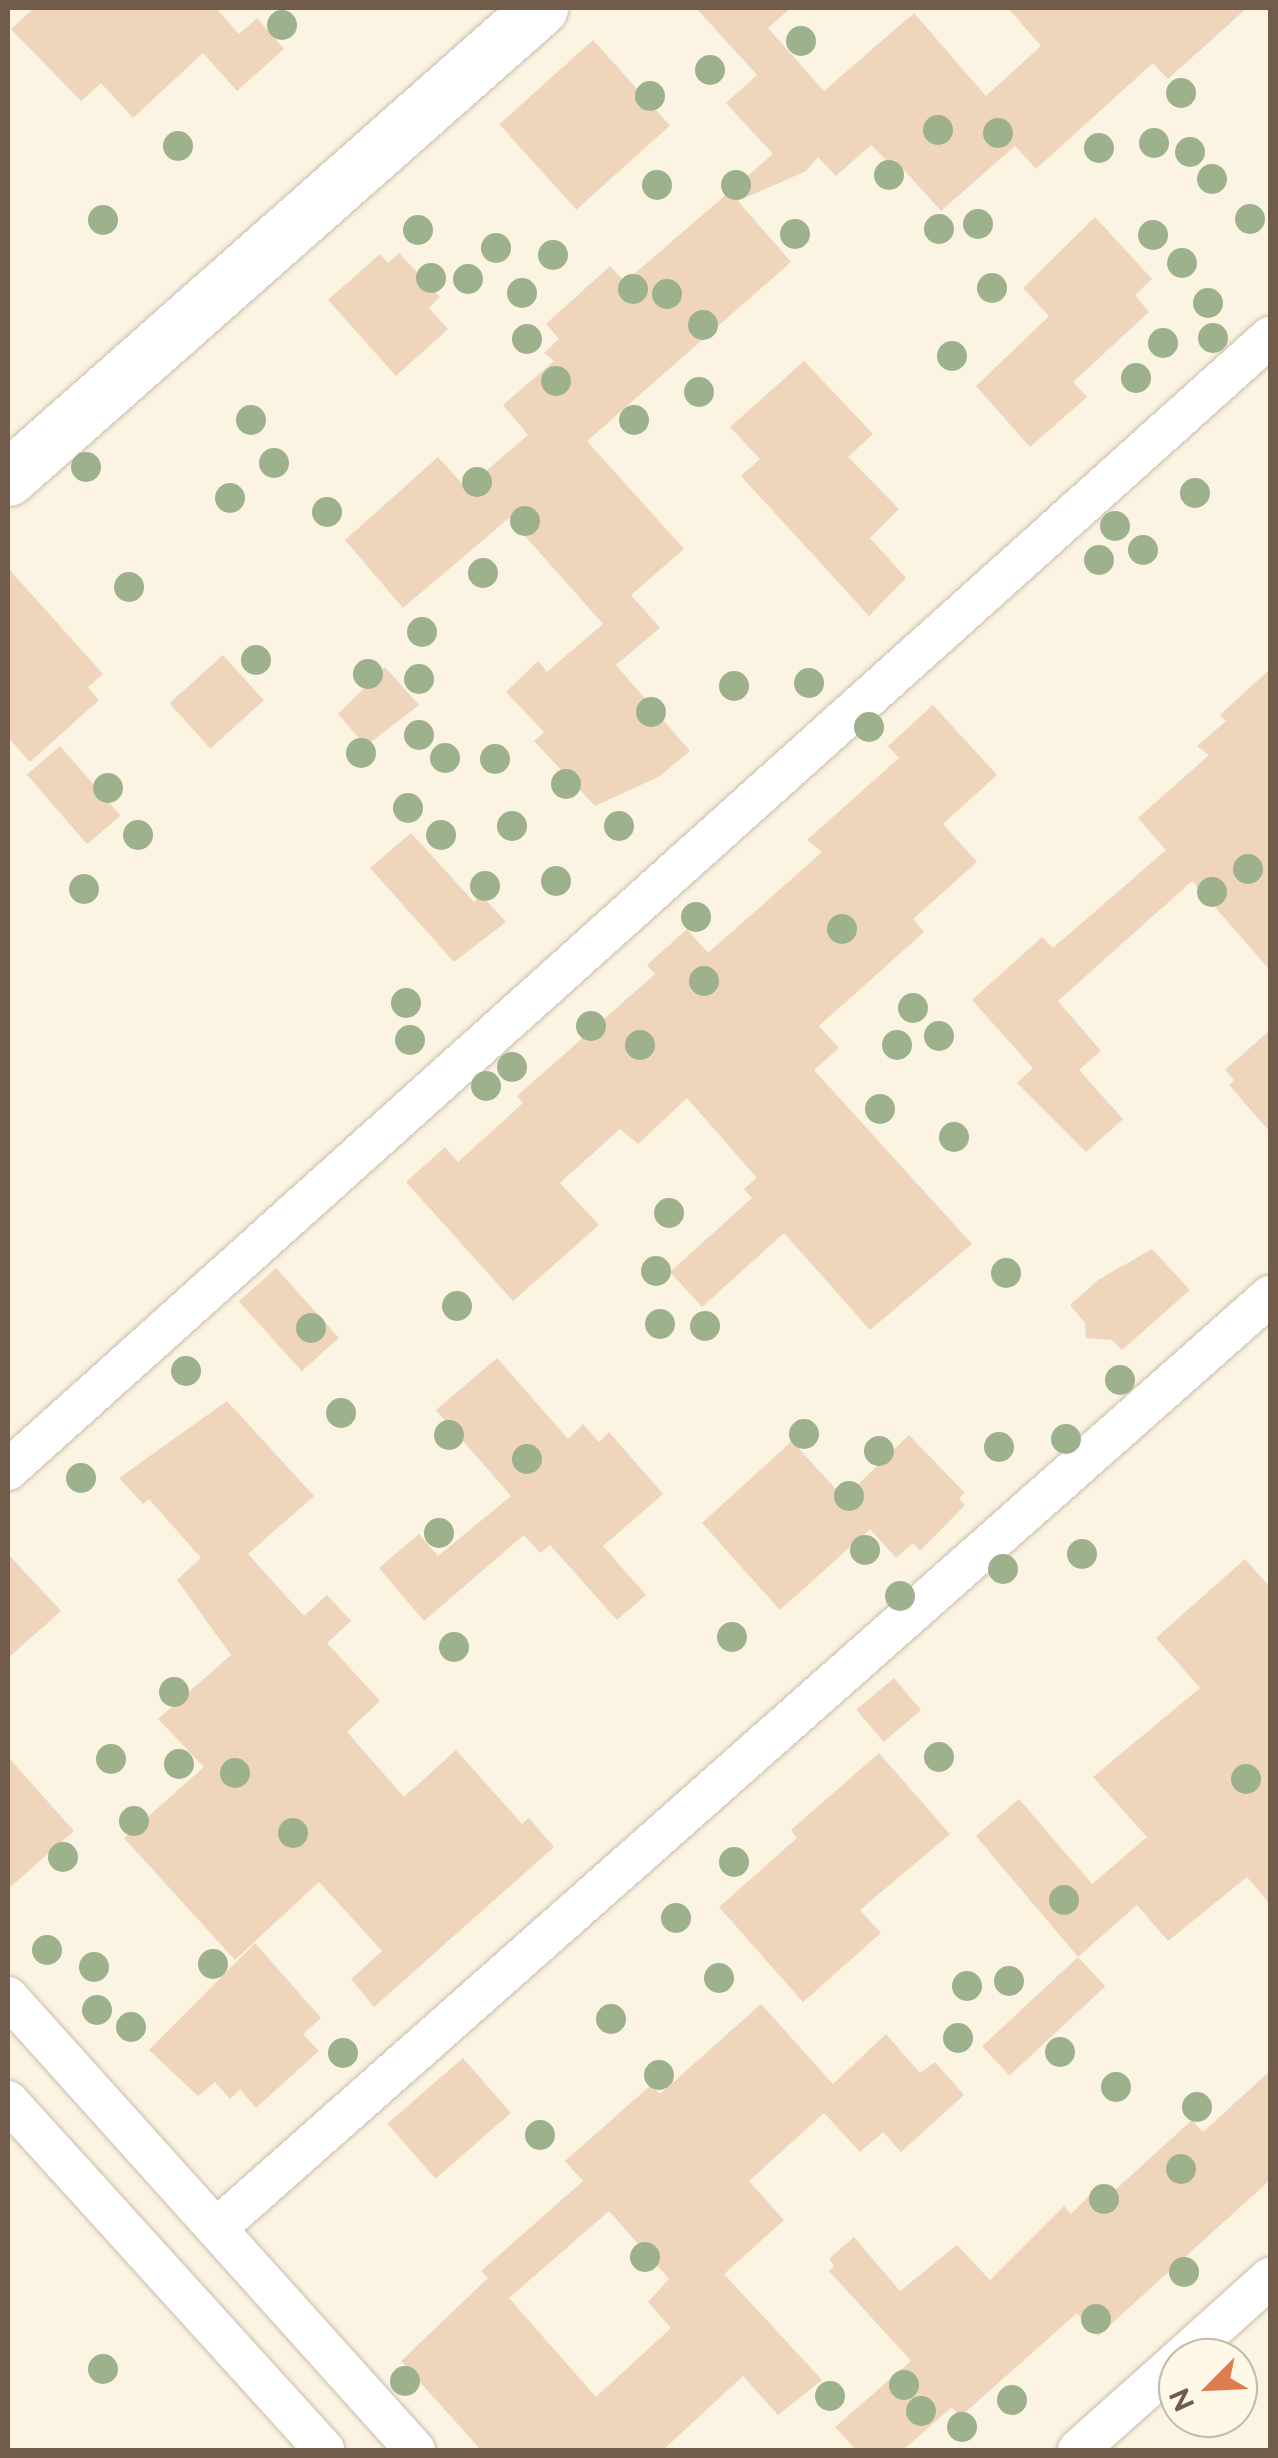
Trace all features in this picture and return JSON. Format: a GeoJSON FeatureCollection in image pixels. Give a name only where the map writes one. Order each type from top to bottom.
{"type":"FeatureCollection","features":[{"type":"Feature","properties":{"kind":"street"},"geometry":{"type":"LineString","coordinates":[[8,478],[540,8]]}},
{"type":"Feature","properties":{"kind":"street"},"geometry":{"type":"LineString","coordinates":[[8,1470],[1270,337]]}},
{"type":"Feature","properties":{"kind":"street"},"geometry":{"type":"LineString","coordinates":[[218,2227],[1270,1296]]}},
{"type":"Feature","properties":{"kind":"street"},"geometry":{"type":"LineString","coordinates":[[8,1997],[415,2450]]}},
{"type":"Feature","properties":{"kind":"street"},"geometry":{"type":"LineString","coordinates":[[8,2101],[324,2450]]}},
{"type":"Feature","properties":{"kind":"street"},"geometry":{"type":"LineString","coordinates":[[1203,2338],[1270,2278]]}},
{"type":"Feature","properties":{"kind":"street"},"geometry":{"type":"LineString","coordinates":[[1078,2450],[1158,2379]]}},
{"type":"Feature","properties":{"kind":"building"},"geometry":{"type":"Polygon","coordinates":[[[34,8],[216,8],[239,34],[257,18],[284,49],[237,91],[203,53],[133,118],[101,83],[81,101],[11,29],[34,8]]]}},
{"type":"Feature","properties":{"kind":"building"},"geometry":{"type":"Polygon","coordinates":[[[696,8],[791,8],[768,28],[824,91],[914,13],[986,96],[1041,46],[1008,8],[1247,8],[1168,79],[1153,63],[1036,169],[1015,146],[941,211],[894,159],[889,163],[871,145],[836,176],[818,157],[806,171],[738,201],[791,262],[587,441],[684,549],[631,595],[660,628],[616,665],[690,751],[660,776],[595,806],[534,741],[544,732],[506,692],[538,661],[547,672],[603,624],[509,518],[403,608],[345,540],[438,457],[466,488],[528,435],[503,405],[554,361],[544,353],[559,339],[546,324],[610,266],[625,282],[773,154],[726,103],[757,75],[696,8]]]}},
{"type":"Feature","properties":{"kind":"building"},"geometry":{"type":"Polygon","coordinates":[[[593,40],[670,125],[576,210],[499,124],[593,40]]]}},
{"type":"Feature","properties":{"kind":"building"},"geometry":{"type":"Polygon","coordinates":[[[1095,217],[1152,279],[1135,295],[1149,312],[1073,382],[1087,397],[1030,447],[976,386],[1049,316],[1023,288],[1095,217]]]}},
{"type":"Feature","properties":{"kind":"building"},"geometry":{"type":"Polygon","coordinates":[[[399,253],[440,297],[429,308],[448,329],[396,376],[328,300],[380,254],[388,263],[399,253]]]}},
{"type":"Feature","properties":{"kind":"building"},"geometry":{"type":"Polygon","coordinates":[[[804,361],[873,434],[848,457],[899,509],[870,538],[906,578],[869,616],[741,476],[760,459],[730,427],[804,361]]]}},
{"type":"Feature","properties":{"kind":"building"},"geometry":{"type":"Polygon","coordinates":[[[8,568],[103,674],[88,687],[99,700],[30,762],[8,737],[8,568]]]}},
{"type":"Feature","properties":{"kind":"building"},"geometry":{"type":"Polygon","coordinates":[[[223,655],[264,700],[210,749],[169,703],[223,655]]]}},
{"type":"Feature","properties":{"kind":"building"},"geometry":{"type":"Polygon","coordinates":[[[385,667],[419,705],[366,746],[338,714],[385,667]]]}},
{"type":"Feature","properties":{"kind":"building"},"geometry":{"type":"Polygon","coordinates":[[[1270,669],[1270,970],[1192,881],[1058,1001],[1101,1051],[1079,1070],[1123,1119],[1086,1152],[1017,1083],[1033,1068],[972,1000],[1042,937],[1053,948],[1166,850],[1138,818],[1209,755],[1197,746],[1226,721],[1220,715],[1270,669]]]}},
{"type":"Feature","properties":{"kind":"building"},"geometry":{"type":"Polygon","coordinates":[[[933,705],[997,775],[943,824],[977,862],[913,919],[924,932],[819,1026],[839,1048],[814,1070],[972,1244],[870,1330],[784,1233],[702,1307],[670,1272],[752,1198],[744,1189],[757,1178],[687,1098],[638,1144],[620,1129],[560,1183],[599,1225],[513,1301],[406,1182],[445,1147],[458,1162],[523,1103],[517,1096],[655,974],[647,965],[687,929],[708,953],[822,852],[807,840],[899,758],[888,746],[933,705]]]}},
{"type":"Feature","properties":{"kind":"building"},"geometry":{"type":"Polygon","coordinates":[[[60,746],[120,815],[87,844],[27,775],[60,746]]]}},
{"type":"Feature","properties":{"kind":"building"},"geometry":{"type":"Polygon","coordinates":[[[411,833],[474,902],[481,895],[506,922],[454,962],[370,868],[411,833]]]}},
{"type":"Feature","properties":{"kind":"building"},"geometry":{"type":"Polygon","coordinates":[[[1270,1030],[1270,1132],[1229,1085],[1234,1080],[1225,1070],[1270,1030]]]}},
{"type":"Feature","properties":{"kind":"building"},"geometry":{"type":"Polygon","coordinates":[[[1152,1249],[1190,1290],[1122,1350],[1112,1340],[1086,1338],[1085,1323],[1070,1305],[1098,1280],[1152,1249]]]}},
{"type":"Feature","properties":{"kind":"building"},"geometry":{"type":"Polygon","coordinates":[[[276,1268],[339,1338],[302,1371],[239,1301],[276,1268]]]}},
{"type":"Feature","properties":{"kind":"building"},"geometry":{"type":"Polygon","coordinates":[[[497,1358],[568,1439],[583,1424],[599,1442],[609,1432],[663,1494],[603,1546],[646,1595],[617,1620],[550,1545],[540,1553],[524,1535],[424,1621],[379,1568],[419,1534],[438,1556],[511,1496],[436,1410],[497,1358]]]}},
{"type":"Feature","properties":{"kind":"building"},"geometry":{"type":"Polygon","coordinates":[[[227,1401],[314,1496],[248,1554],[304,1616],[327,1595],[351,1621],[327,1643],[380,1701],[347,1732],[404,1797],[456,1750],[522,1824],[529,1818],[554,1847],[374,2007],[351,1979],[382,1951],[319,1882],[235,1960],[124,1838],[204,1767],[158,1719],[231,1655],[177,1580],[201,1558],[149,1499],[143,1504],[119,1478],[227,1401]]]}},
{"type":"Feature","properties":{"kind":"building"},"geometry":{"type":"Polygon","coordinates":[[[909,1435],[965,1493],[959,1498],[965,1505],[920,1551],[913,1543],[896,1558],[870,1529],[780,1610],[702,1523],[792,1441],[844,1498],[909,1435]]]}},
{"type":"Feature","properties":{"kind":"building"},"geometry":{"type":"Polygon","coordinates":[[[8,1554],[61,1611],[8,1658],[8,1554]]]}},
{"type":"Feature","properties":{"kind":"building"},"geometry":{"type":"Polygon","coordinates":[[[1245,1559],[1270,1587],[1270,1904],[1247,1877],[1168,1941],[1137,1905],[1078,1957],[976,1836],[1019,1799],[1092,1884],[1147,1837],[1093,1777],[1200,1688],[1156,1638],[1245,1559]]]}},
{"type":"Feature","properties":{"kind":"building"},"geometry":{"type":"Polygon","coordinates":[[[894,1678],[921,1710],[883,1742],[856,1709],[894,1678]]]}},
{"type":"Feature","properties":{"kind":"building"},"geometry":{"type":"Polygon","coordinates":[[[879,1753],[950,1834],[860,1910],[881,1933],[803,2002],[719,1907],[797,1838],[791,1830],[879,1753]]]}},
{"type":"Feature","properties":{"kind":"building"},"geometry":{"type":"Polygon","coordinates":[[[8,1757],[74,1831],[8,1889],[8,1757]]]}},
{"type":"Feature","properties":{"kind":"building"},"geometry":{"type":"Polygon","coordinates":[[[255,1943],[321,2018],[303,2034],[319,2051],[256,2108],[240,2089],[230,2099],[215,2082],[198,2096],[149,2050],[255,1943]]]}},
{"type":"Feature","properties":{"kind":"building"},"geometry":{"type":"Polygon","coordinates":[[[1078,1957],[1105,1986],[1009,2076],[982,2046],[1078,1957]]]}},
{"type":"Feature","properties":{"kind":"building"},"geometry":{"type":"Polygon","coordinates":[[[761,2004],[833,2084],[886,2034],[920,2073],[935,2062],[964,2095],[901,2152],[883,2132],[860,2152],[824,2113],[749,2181],[784,2220],[724,2274],[822,2380],[778,2415],[743,2376],[663,2450],[481,2450],[401,2361],[488,2278],[481,2271],[583,2181],[565,2161],[651,2085],[660,2094],[761,2004]],[[609,2211],[509,2298],[596,2397],[671,2328],[648,2302],[669,2279],[609,2211]]]}},
{"type":"Feature","properties":{"kind":"building"},"geometry":{"type":"Polygon","coordinates":[[[463,2058],[511,2113],[435,2179],[388,2124],[463,2058]]]}},
{"type":"Feature","properties":{"kind":"building"},"geometry":{"type":"Polygon","coordinates":[[[1270,2071],[1270,2180],[1098,2336],[1077,2313],[960,2417],[952,2407],[903,2450],[856,2450],[835,2427],[911,2361],[829,2271],[834,2266],[829,2259],[854,2237],[900,2291],[957,2245],[990,2280],[1064,2206],[1071,2214],[1093,2192],[1102,2202],[1192,2120],[1203,2132],[1270,2071]]]}}]}
